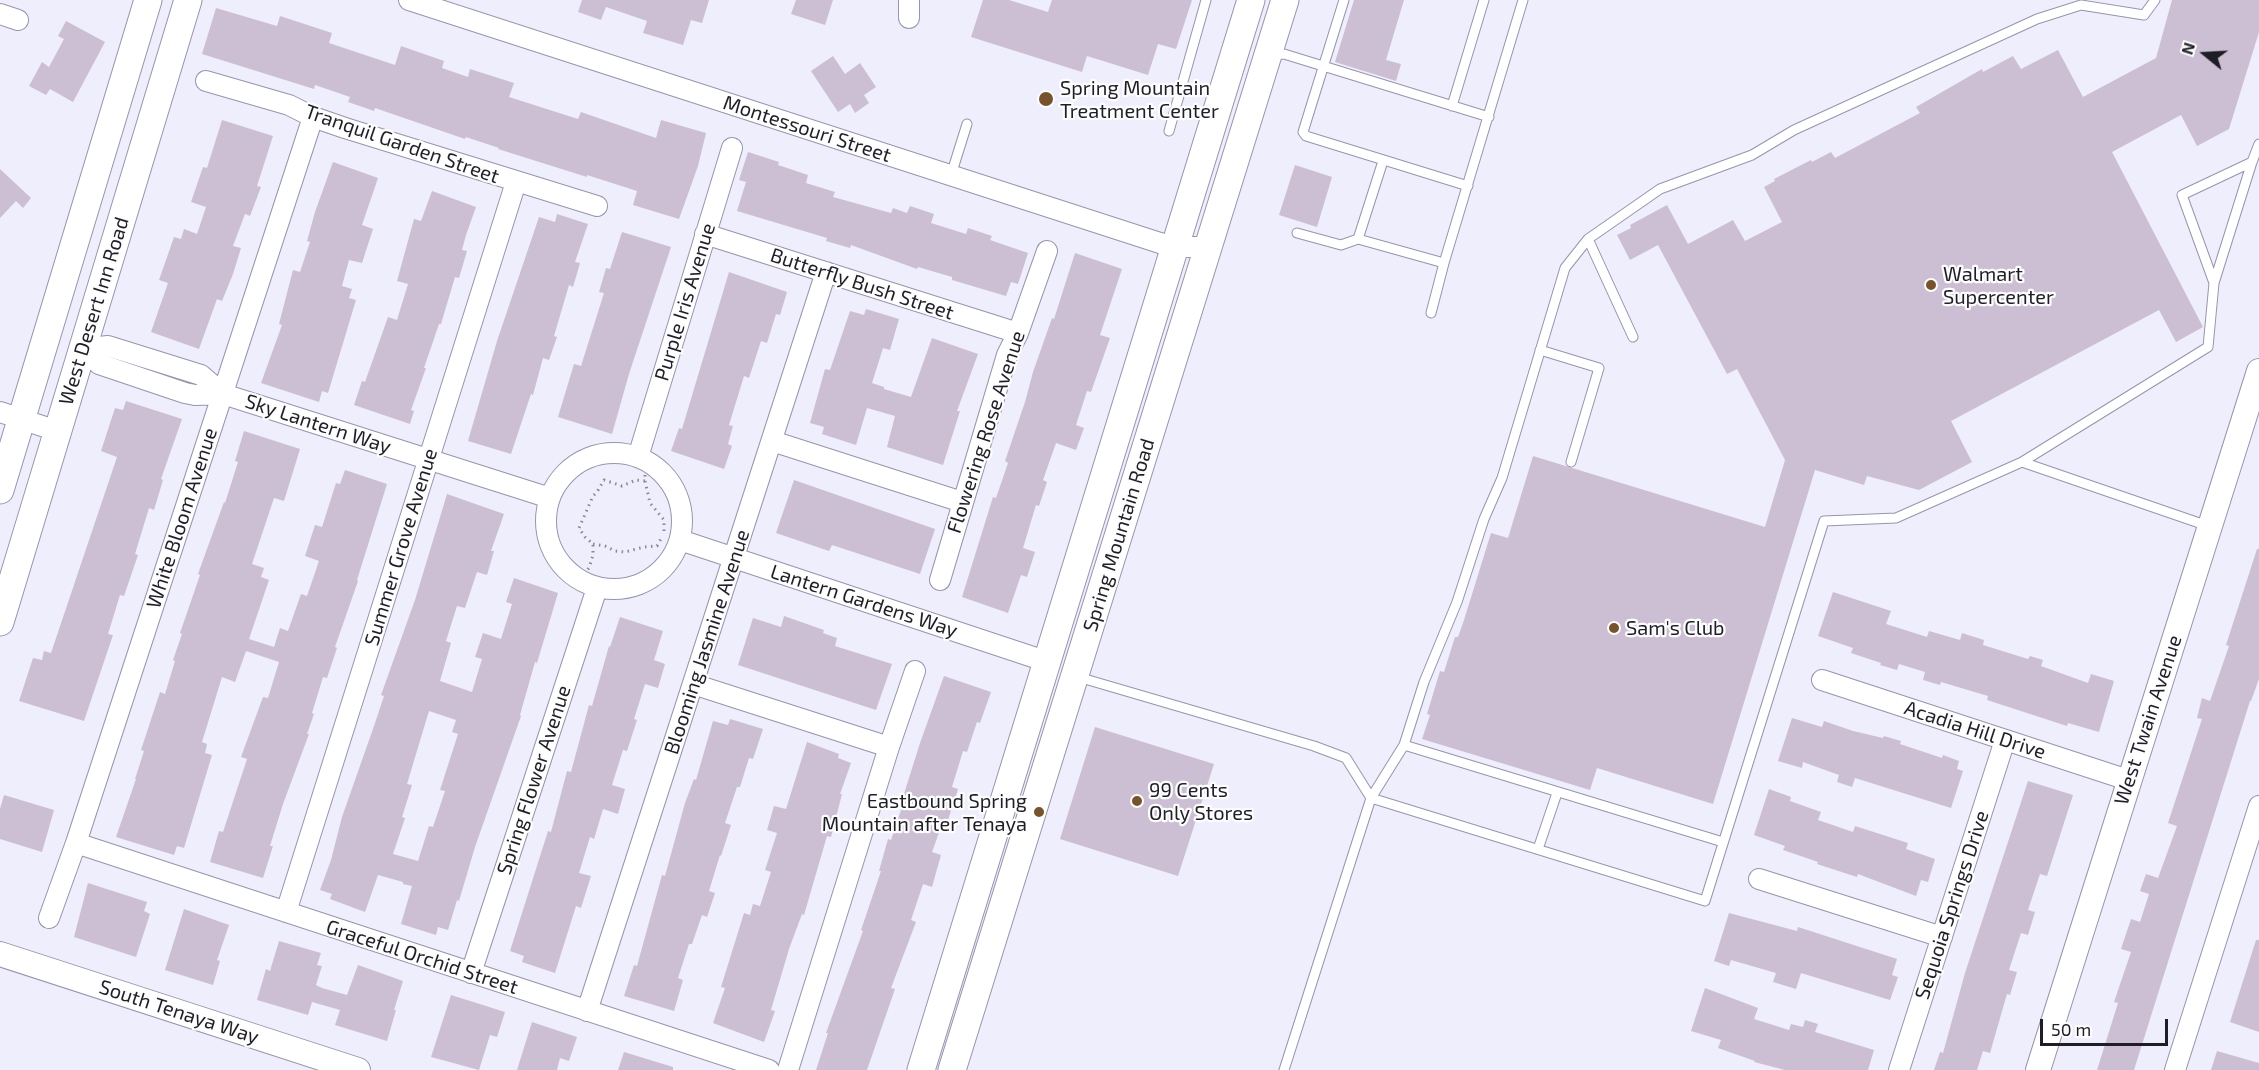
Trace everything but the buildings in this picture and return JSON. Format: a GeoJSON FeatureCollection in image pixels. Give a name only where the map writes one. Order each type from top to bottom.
{"type":"FeatureCollection","features":[{"type":"Feature","properties":{"kind":"main road","name":"West Desert Inn Road"},"geometry":{"type":"LineString","coordinates":[[0,489],[10,416],[77,240],[148,0]]}},
{"type":"Feature","properties":{"kind":"main road","name":"West Desert Inn Road"},"geometry":{"type":"LineString","coordinates":[[0,622],[188,0]]}},
{"type":"Feature","properties":{"kind":"main road","name":"Spring Mountain Road"},"geometry":{"type":"LineString","coordinates":[[921,1070],[1251,0]]}},
{"type":"Feature","properties":{"kind":"main road","name":"Spring Mountain Road"},"geometry":{"type":"LineString","coordinates":[[952,1070],[1285,0]]}},
{"type":"Feature","properties":{"kind":"main road"},"geometry":{"type":"LineString","coordinates":[[77,240],[81,291],[67,334],[68,341],[82,349]]}},
{"type":"Feature","properties":{"kind":"main road"},"geometry":{"type":"LineString","coordinates":[[1075,677],[1070,651],[1088,527]]}},
{"type":"Feature","properties":{"kind":"main road"},"geometry":{"type":"LineString","coordinates":[[1019,859],[1028,782],[1056,682],[1048,662]]}},
{"type":"Feature","properties":{"kind":"street","name":"Montessouri Street"},"geometry":{"type":"LineString","coordinates":[[409,0],[1175,247],[1208,247]]}},
{"type":"Feature","properties":{"kind":"street","name":"Tranquil Garden Street"},"geometry":{"type":"LineString","coordinates":[[206,81],[289,105],[313,117],[597,206]]}},
{"type":"Feature","properties":{"kind":"street","name":"White Bloom Avenue"},"geometry":{"type":"LineString","coordinates":[[49,918],[76,843],[313,117]]}},
{"type":"Feature","properties":{"kind":"street","name":"Purple Iris Avenue"},"geometry":{"type":"LineString","coordinates":[[644,467],[705,234],[732,148]]}},
{"type":"Feature","properties":{"kind":"street","name":"Summer Grove Avenue"},"geometry":{"type":"LineString","coordinates":[[286,912],[516,182]]}},
{"type":"Feature","properties":{"kind":"street","name":"Butterfly Bush Street"},"geometry":{"type":"LineString","coordinates":[[705,234],[1018,333]]}},
{"type":"Feature","properties":{"kind":"street","name":"Flowering Rose Avenue"},"geometry":{"type":"LineString","coordinates":[[940,580],[1007,356],[1018,333],[1047,251]]}},
{"type":"Feature","properties":{"kind":"street","name":"Blooming Jasmine Avenue"},"geometry":{"type":"LineString","coordinates":[[587,1011],[826,272]]}},
{"type":"Feature","properties":{"kind":"street","name":"Sky Lantern Way"},"geometry":{"type":"LineString","coordinates":[[82,349],[108,346],[201,375],[223,394],[550,498]]}},
{"type":"Feature","properties":{"kind":"street","name":"West Twain Avenue"},"geometry":{"type":"LineString","coordinates":[[2038,1070],[2259,371]]}},
{"type":"Feature","properties":{"kind":"street"},"geometry":{"type":"LineString","coordinates":[[10,416],[57,431]]}},
{"type":"Feature","properties":{"kind":"street"},"geometry":{"type":"LineString","coordinates":[[772,441],[962,501]]}},
{"type":"Feature","properties":{"kind":"street"},"geometry":{"type":"LineString","coordinates":[[617,453],[644,467],[670,481],[679,500],[683,520],[680,540],[671,560],[657,575],[639,585],[619,590],[597,588],[579,580],[560,564],[549,543],[546,521],[550,498],[560,479],[576,465],[595,455],[617,453]]}},
{"type":"Feature","properties":{"kind":"street","name":"Lantern Gardens Way"},"geometry":{"type":"LineString","coordinates":[[680,540],[1048,662]]}},
{"type":"Feature","properties":{"kind":"street","name":"Spring Flower Avenue"},"geometry":{"type":"LineString","coordinates":[[471,973],[597,588]]}},
{"type":"Feature","properties":{"kind":"street"},"geometry":{"type":"LineString","coordinates":[[788,1070],[915,671]]}},
{"type":"Feature","properties":{"kind":"street","name":"Acadia Hill Drive"},"geometry":{"type":"LineString","coordinates":[[1822,680],[2128,780]]}},
{"type":"Feature","properties":{"kind":"street"},"geometry":{"type":"LineString","coordinates":[[693,684],[889,747]]}},
{"type":"Feature","properties":{"kind":"street","name":"Sequoia Springs Drive"},"geometry":{"type":"LineString","coordinates":[[1899,1070],[2005,740]]}},
{"type":"Feature","properties":{"kind":"street"},"geometry":{"type":"LineString","coordinates":[[2175,1070],[2259,806]]}},
{"type":"Feature","properties":{"kind":"street","name":"Graceful Orchid Street"},"geometry":{"type":"LineString","coordinates":[[76,843],[769,1070]]}},
{"type":"Feature","properties":{"kind":"street"},"geometry":{"type":"LineString","coordinates":[[1759,879],[1942,937]]}},
{"type":"Feature","properties":{"kind":"street","name":"South Tenaya Way"},"geometry":{"type":"LineString","coordinates":[[0,954],[358,1070]]}},
{"type":"Feature","properties":{"kind":"lane"},"geometry":{"type":"LineString","coordinates":[[1169,131],[1206,0]]}},
{"type":"Feature","properties":{"kind":"lane"},"geometry":{"type":"LineString","coordinates":[[1344,0],[1303,132],[1306,136],[1468,186]]}},
{"type":"Feature","properties":{"kind":"lane"},"geometry":{"type":"LineString","coordinates":[[1452,106],[1484,0]]}},
{"type":"Feature","properties":{"kind":"lane"},"geometry":{"type":"LineString","coordinates":[[1431,313],[1523,0]]}},
{"type":"Feature","properties":{"kind":"lane"},"geometry":{"type":"LineString","coordinates":[[1284,1070],[1371,798],[1404,745],[1424,682],[1457,602],[1484,519],[1502,478],[1565,268],[1588,239],[1660,189],[1752,155],[1794,130],[2037,19],[2081,5],[2144,15],[2155,0]]}},
{"type":"Feature","properties":{"kind":"lane"},"geometry":{"type":"LineString","coordinates":[[1267,56],[1284,54],[1489,117]]}},
{"type":"Feature","properties":{"kind":"lane"},"geometry":{"type":"LineString","coordinates":[[951,176],[967,124]]}},
{"type":"Feature","properties":{"kind":"lane"},"geometry":{"type":"LineString","coordinates":[[1075,677],[1090,679],[1314,746],[1346,758],[1371,798],[1705,901],[1824,521],[1896,518],[2022,462],[2208,347],[2214,283],[2259,144]]}},
{"type":"Feature","properties":{"kind":"lane"},"geometry":{"type":"LineString","coordinates":[[1358,239],[1383,161]]}},
{"type":"Feature","properties":{"kind":"lane"},"geometry":{"type":"LineString","coordinates":[[2214,283],[2182,195],[2252,162]]}},
{"type":"Feature","properties":{"kind":"lane"},"geometry":{"type":"LineString","coordinates":[[1298,233],[1341,245],[1358,239],[1444,263]]}},
{"type":"Feature","properties":{"kind":"lane"},"geometry":{"type":"LineString","coordinates":[[1588,239],[1633,337]]}},
{"type":"Feature","properties":{"kind":"lane"},"geometry":{"type":"LineString","coordinates":[[1540,350],[1599,368],[1571,462]]}},
{"type":"Feature","properties":{"kind":"lane"},"geometry":{"type":"LineString","coordinates":[[2022,462],[2210,527]]}},
{"type":"Feature","properties":{"kind":"lane"},"geometry":{"type":"LineString","coordinates":[[1404,745],[1723,842]]}},
{"type":"Feature","properties":{"kind":"lane"},"geometry":{"type":"LineString","coordinates":[[1538,849],[1557,793]]}},
{"type":"Feature","properties":{"kind":"path"},"geometry":{"type":"LineString","coordinates":[[644,467],[650,503],[664,520],[665,527],[657,546],[644,546],[625,552],[593,544],[579,528],[585,510],[601,484],[604,480],[622,486],[636,480],[644,467]]}},
{"type":"Feature","properties":{"kind":"path"},"geometry":{"type":"LineString","coordinates":[[579,580],[589,568],[593,555],[593,544]]}},
{"type":"Feature","properties":{"kind":"place","name":"Spring Mountain Treatment Center"},"geometry":{"type":"Point","coordinates":[1046,99]}},
{"type":"Feature","properties":{"kind":"place","name":"Walmart Supercenter"},"geometry":{"type":"Point","coordinates":[1931,285]}},
{"type":"Feature","properties":{"kind":"place","name":"Sam's Club"},"geometry":{"type":"Point","coordinates":[1614,628]}},
{"type":"Feature","properties":{"kind":"place","name":"99 Cents Only Stores"},"geometry":{"type":"Point","coordinates":[1137,801]}},
{"type":"Feature","properties":{"kind":"place","name":"Eastbound Spring Mountain after Tenaya"},"geometry":{"type":"Point","coordinates":[1039,812]}}]}
